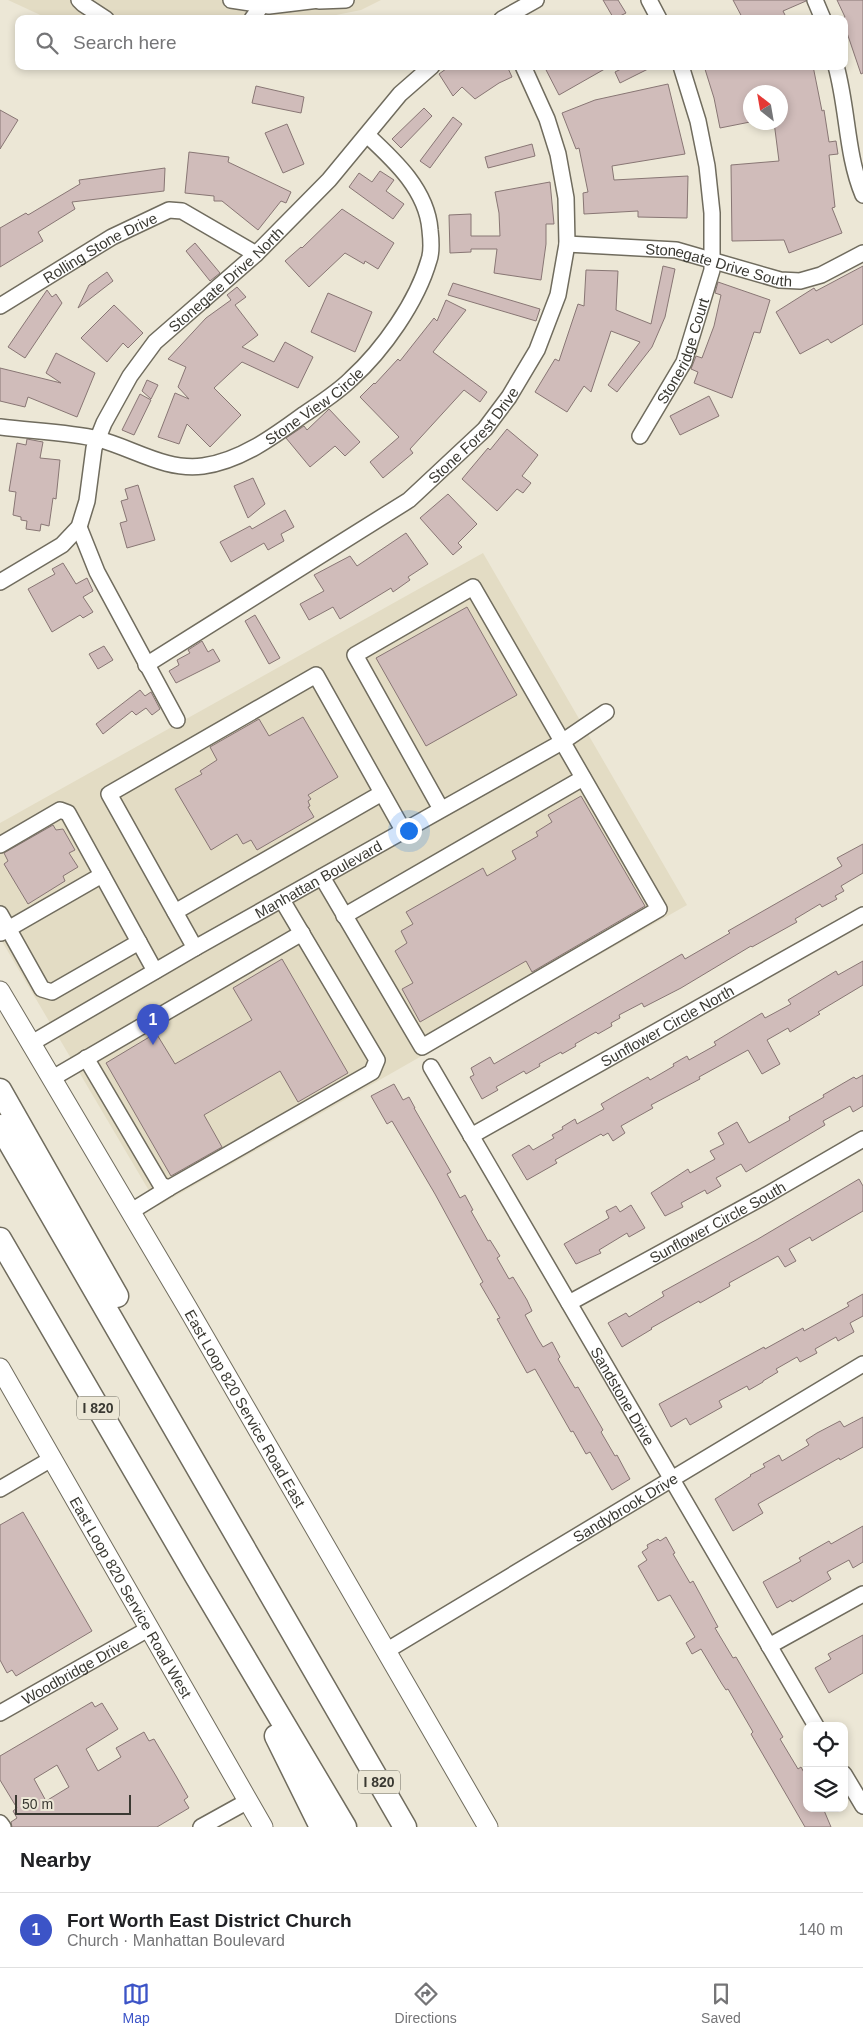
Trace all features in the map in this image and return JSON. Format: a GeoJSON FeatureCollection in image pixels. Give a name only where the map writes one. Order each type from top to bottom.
{"type":"FeatureCollection","features":[{"type":"Feature","properties":{"kind":"highway"},"geometry":{"type":"LineString","coordinates":[[0,1090],[138,1335],[149,1383]]}},
{"type":"Feature","properties":{"kind":"highway","name":"I 820"},"geometry":{"type":"LineString","coordinates":[[0,1126],[405,1827]]}},
{"type":"Feature","properties":{"kind":"highway","name":"I 820"},"geometry":{"type":"LineString","coordinates":[[0,1239],[345,1827]]}},
{"type":"Feature","properties":{"kind":"highway"},"geometry":{"type":"LineString","coordinates":[[196,1576],[321,1827]]}},
{"type":"Feature","properties":{"kind":"highway"},"geometry":{"type":"LineString","coordinates":[[353,1738],[418,1827]]}},
{"type":"Feature","properties":{"kind":"main road","name":"East Loop 820 Service Road East"},"geometry":{"type":"LineString","coordinates":[[0,991],[488,1827]]}},
{"type":"Feature","properties":{"kind":"main road","name":"East Loop 820 Service Road West"},"geometry":{"type":"LineString","coordinates":[[0,1368],[263,1827]]}},
{"type":"Feature","properties":{"kind":"street"},"geometry":{"type":"LineString","coordinates":[[79,0],[100,15]]}},
{"type":"Feature","properties":{"kind":"street"},"geometry":{"type":"LineString","coordinates":[[231,0],[262,5],[319,0],[346,0]]}},
{"type":"Feature","properties":{"kind":"street"},"geometry":{"type":"LineString","coordinates":[[509,15],[536,0]]}},
{"type":"Feature","properties":{"kind":"street"},"geometry":{"type":"LineString","coordinates":[[650,0],[658,15]]}},
{"type":"Feature","properties":{"kind":"street"},"geometry":{"type":"LineString","coordinates":[[815,0],[821,15]]}},
{"type":"Feature","properties":{"kind":"street"},"geometry":{"type":"LineString","coordinates":[[255,15],[262,5]]}},
{"type":"Feature","properties":{"kind":"street","name":"Stonegate Drive North"},"geometry":{"type":"LineString","coordinates":[[0,582],[62,545],[79,527],[86,501],[94,448],[104,424],[130,376],[155,342],[256,254],[329,180],[400,94],[427,70]]}},
{"type":"Feature","properties":{"kind":"street","name":"Stone Forest Drive"},"geometry":{"type":"LineString","coordinates":[[146,665],[409,500],[485,429],[509,397],[537,350],[558,295],[567,244],[566,198],[558,154],[547,119],[525,70]]}},
{"type":"Feature","properties":{"kind":"street","name":"Stoneridge Court"},"geometry":{"type":"LineString","coordinates":[[640,436],[684,362],[712,270],[712,213],[707,166],[698,121],[682,70]]}},
{"type":"Feature","properties":{"kind":"street"},"geometry":{"type":"LineString","coordinates":[[837,70],[852,161],[863,196]]}},
{"type":"Feature","properties":{"kind":"street","name":"Stone View Circle"},"geometry":{"type":"LineString","coordinates":[[0,427],[98,439],[171,465],[202,466],[233,460],[280,432],[350,380],[384,344],[411,303],[430,259],[430,229],[424,208],[411,181],[398,164],[366,135]]}},
{"type":"Feature","properties":{"kind":"street","name":"Rolling Stone Drive"},"geometry":{"type":"LineString","coordinates":[[0,306],[112,237],[168,210],[182,211],[256,254]]}},
{"type":"Feature","properties":{"kind":"street","name":"Stonegate Drive South"},"geometry":{"type":"LineString","coordinates":[[567,244],[676,250],[780,280],[800,281],[821,275],[863,253]]}},
{"type":"Feature","properties":{"kind":"street"},"geometry":{"type":"LineString","coordinates":[[79,527],[97,572],[177,720]]}},
{"type":"Feature","properties":{"kind":"street"},"geometry":{"type":"LineString","coordinates":[[322,877],[422,1047],[659,909],[473,587],[355,655],[441,810]]}},
{"type":"Feature","properties":{"kind":"street"},"geometry":{"type":"LineString","coordinates":[[195,948],[109,794],[316,675],[403,830]]}},
{"type":"Feature","properties":{"kind":"street","name":"Manhattan Boulevard"},"geometry":{"type":"LineString","coordinates":[[30,1044],[195,948],[562,742],[606,712]]}},
{"type":"Feature","properties":{"kind":"street"},"geometry":{"type":"LineString","coordinates":[[344,916],[583,778]]}},
{"type":"Feature","properties":{"kind":"street"},"geometry":{"type":"LineString","coordinates":[[175,912],[382,793]]}},
{"type":"Feature","properties":{"kind":"street"},"geometry":{"type":"LineString","coordinates":[[0,845],[60,810],[68,813],[155,972]]}},
{"type":"Feature","properties":{"kind":"street"},"geometry":{"type":"LineString","coordinates":[[4,931],[102,875]]}},
{"type":"Feature","properties":{"kind":"street"},"geometry":{"type":"LineString","coordinates":[[130,1212],[372,1072],[377,1060],[282,900]]}},
{"type":"Feature","properties":{"kind":"street"},"geometry":{"type":"LineString","coordinates":[[0,914],[4,931],[42,989],[52,992],[139,942]]}},
{"type":"Feature","properties":{"kind":"street","name":"Sunflower Circle North"},"geometry":{"type":"LineString","coordinates":[[471,1136],[863,915]]}},
{"type":"Feature","properties":{"kind":"street"},"geometry":{"type":"LineString","coordinates":[[51,1078],[302,933]]}},
{"type":"Feature","properties":{"kind":"street"},"geometry":{"type":"LineString","coordinates":[[86,1058],[161,1185],[169,1188]]}},
{"type":"Feature","properties":{"kind":"street","name":"Sandstone Drive"},"geometry":{"type":"LineString","coordinates":[[431,1067],[814,1722]]}},
{"type":"Feature","properties":{"kind":"street","name":"Sunflower Circle South"},"geometry":{"type":"LineString","coordinates":[[569,1303],[763,1197],[863,1139]]}},
{"type":"Feature","properties":{"kind":"street","name":"Sandybrook Drive"},"geometry":{"type":"LineString","coordinates":[[386,1650],[863,1364]]}},
{"type":"Feature","properties":{"kind":"street"},"geometry":{"type":"LineString","coordinates":[[0,1489],[53,1458]]}},
{"type":"Feature","properties":{"kind":"street"},"geometry":{"type":"LineString","coordinates":[[770,1646],[863,1594]]}},
{"type":"Feature","properties":{"kind":"street","name":"Woodbridge Drive"},"geometry":{"type":"LineString","coordinates":[[0,1713],[150,1628]]}},
{"type":"Feature","properties":{"kind":"street"},"geometry":{"type":"LineString","coordinates":[[848,1781],[863,1806]]}},
{"type":"Feature","properties":{"kind":"street"},"geometry":{"type":"LineString","coordinates":[[201,1827],[248,1801]]}},
{"type":"Feature","properties":{"kind":"street"},"geometry":{"type":"LineString","coordinates":[[0,1822],[3,1827]]}},
{"type":"Feature","properties":{"kind":"shaded area"},"geometry":{"type":"Polygon","coordinates":[[[8,0],[381,0],[361,10],[336,15],[40,15],[8,0]]]}},
{"type":"Feature","properties":{"kind":"shaded area"},"geometry":{"type":"Polygon","coordinates":[[[483,553],[687,905],[158,1206],[0,938],[0,823],[483,553]]]}},
{"type":"Feature","properties":{"kind":"building"},"geometry":{"type":"Polygon","coordinates":[[[603,0],[618,0],[626,13],[612,15],[603,0]]]}},
{"type":"Feature","properties":{"kind":"building"},"geometry":{"type":"Polygon","coordinates":[[[733,0],[806,0],[783,11],[785,15],[741,15],[733,0]]]}},
{"type":"Feature","properties":{"kind":"building"},"geometry":{"type":"Polygon","coordinates":[[[837,0],[863,0],[863,73],[861,74],[848,36],[848,15],[844,15],[837,0]]]}},
{"type":"Feature","properties":{"kind":"building"},"geometry":{"type":"Polygon","coordinates":[[[444,70],[509,70],[512,77],[475,99],[462,87],[453,96],[439,74],[444,70]]]}},
{"type":"Feature","properties":{"kind":"building"},"geometry":{"type":"Polygon","coordinates":[[[546,70],[603,70],[559,95],[546,70]]]}},
{"type":"Feature","properties":{"kind":"building"},"geometry":{"type":"Polygon","coordinates":[[[619,70],[646,70],[620,83],[615,72],[619,70]]]}},
{"type":"Feature","properties":{"kind":"building"},"geometry":{"type":"Polygon","coordinates":[[[705,70],[814,70],[822,111],[824,110],[829,142],[836,141],[838,154],[829,155],[835,207],[832,208],[842,233],[789,253],[784,240],[732,241],[731,165],[779,161],[775,130],[788,130],[788,85],[743,85],[743,123],[720,128],[714,98],[705,70]]]}},
{"type":"Feature","properties":{"kind":"building"},"geometry":{"type":"Polygon","coordinates":[[[668,84],[685,154],[612,166],[614,180],[688,176],[687,218],[638,217],[638,211],[584,214],[583,193],[588,192],[579,148],[576,149],[562,113],[595,100],[668,84]]]}},
{"type":"Feature","properties":{"kind":"building"},"geometry":{"type":"Polygon","coordinates":[[[256,86],[304,97],[301,113],[252,103],[256,86]]]}},
{"type":"Feature","properties":{"kind":"building"},"geometry":{"type":"Polygon","coordinates":[[[424,108],[432,116],[401,148],[392,139],[424,108]]]}},
{"type":"Feature","properties":{"kind":"building"},"geometry":{"type":"Polygon","coordinates":[[[0,110],[18,120],[0,149],[0,110]]]}},
{"type":"Feature","properties":{"kind":"building"},"geometry":{"type":"Polygon","coordinates":[[[453,117],[462,124],[430,168],[420,161],[453,117]]]}},
{"type":"Feature","properties":{"kind":"building"},"geometry":{"type":"Polygon","coordinates":[[[287,124],[304,164],[283,173],[265,133],[287,124]]]}},
{"type":"Feature","properties":{"kind":"building"},"geometry":{"type":"Polygon","coordinates":[[[532,144],[535,156],[488,168],[485,157],[532,144]]]}},
{"type":"Feature","properties":{"kind":"building"},"geometry":{"type":"Polygon","coordinates":[[[189,152],[229,157],[228,162],[291,192],[286,203],[281,201],[258,230],[222,201],[214,201],[214,196],[185,193],[189,152]]]}},
{"type":"Feature","properties":{"kind":"building"},"geometry":{"type":"Polygon","coordinates":[[[165,168],[164,191],[72,202],[75,209],[38,232],[43,241],[0,267],[0,228],[26,213],[28,215],[80,184],[79,180],[165,168]]]}},
{"type":"Feature","properties":{"kind":"building"},"geometry":{"type":"Polygon","coordinates":[[[380,171],[394,180],[386,191],[404,204],[393,219],[349,187],[359,173],[372,182],[380,171]]]}},
{"type":"Feature","properties":{"kind":"building"},"geometry":{"type":"Polygon","coordinates":[[[550,182],[554,224],[546,224],[546,244],[541,280],[494,273],[497,249],[471,249],[471,252],[450,253],[449,215],[471,214],[471,236],[500,236],[499,213],[495,192],[550,182]]]}},
{"type":"Feature","properties":{"kind":"building"},"geometry":{"type":"Polygon","coordinates":[[[342,209],[394,243],[378,269],[365,261],[364,264],[345,253],[309,287],[285,261],[302,248],[342,209]]]}},
{"type":"Feature","properties":{"kind":"building"},"geometry":{"type":"Polygon","coordinates":[[[195,243],[220,273],[210,281],[186,251],[195,243]]]}},
{"type":"Feature","properties":{"kind":"building"},"geometry":{"type":"Polygon","coordinates":[[[663,266],[675,269],[665,317],[652,347],[617,392],[608,385],[640,342],[611,331],[591,392],[584,386],[567,412],[535,392],[555,359],[559,361],[578,304],[584,306],[586,270],[618,271],[616,310],[651,324],[663,266]]]}},
{"type":"Feature","properties":{"kind":"building"},"geometry":{"type":"Polygon","coordinates":[[[863,266],[863,324],[831,343],[828,339],[800,354],[776,312],[814,288],[816,291],[863,266]]]}},
{"type":"Feature","properties":{"kind":"building"},"geometry":{"type":"Polygon","coordinates":[[[107,272],[113,281],[78,308],[89,285],[107,272]]]}},
{"type":"Feature","properties":{"kind":"building"},"geometry":{"type":"Polygon","coordinates":[[[718,282],[770,300],[760,333],[754,332],[732,398],[694,383],[698,372],[691,369],[696,356],[702,358],[714,326],[721,295],[715,293],[718,282]]]}},
{"type":"Feature","properties":{"kind":"building"},"geometry":{"type":"Polygon","coordinates":[[[453,283],[540,309],[536,321],[448,295],[453,283]]]}},
{"type":"Feature","properties":{"kind":"building"},"geometry":{"type":"Polygon","coordinates":[[[237,287],[246,297],[235,305],[258,335],[242,347],[274,362],[285,342],[313,357],[298,388],[242,362],[214,388],[241,415],[210,447],[187,424],[179,444],[158,437],[175,393],[189,399],[178,387],[186,367],[168,359],[206,318],[231,300],[227,295],[237,287]]]}},
{"type":"Feature","properties":{"kind":"building"},"geometry":{"type":"Polygon","coordinates":[[[47,290],[52,297],[56,294],[62,303],[25,358],[8,347],[47,290]]]}},
{"type":"Feature","properties":{"kind":"building"},"geometry":{"type":"Polygon","coordinates":[[[328,293],[372,312],[355,352],[311,332],[328,293]]]}},
{"type":"Feature","properties":{"kind":"building"},"geometry":{"type":"Polygon","coordinates":[[[446,300],[466,310],[433,352],[487,392],[480,402],[464,390],[410,449],[413,453],[383,478],[370,462],[399,437],[360,397],[398,359],[400,361],[434,318],[437,321],[446,300]]]}},
{"type":"Feature","properties":{"kind":"building"},"geometry":{"type":"Polygon","coordinates":[[[114,305],[143,333],[128,348],[123,343],[107,362],[81,338],[114,305]]]}},
{"type":"Feature","properties":{"kind":"building"},"geometry":{"type":"Polygon","coordinates":[[[56,353],[95,373],[77,417],[28,397],[25,407],[0,401],[0,368],[61,383],[46,373],[56,353]]]}},
{"type":"Feature","properties":{"kind":"building"},"geometry":{"type":"Polygon","coordinates":[[[147,380],[158,385],[151,399],[142,391],[147,380]]]}},
{"type":"Feature","properties":{"kind":"building"},"geometry":{"type":"Polygon","coordinates":[[[140,394],[151,400],[134,435],[122,430],[140,394]]]}},
{"type":"Feature","properties":{"kind":"building"},"geometry":{"type":"Polygon","coordinates":[[[709,396],[719,416],[680,435],[670,416],[709,396]]]}},
{"type":"Feature","properties":{"kind":"building"},"geometry":{"type":"Polygon","coordinates":[[[329,409],[360,442],[345,456],[335,446],[310,467],[286,438],[304,426],[307,430],[329,409]]]}},
{"type":"Feature","properties":{"kind":"building"},"geometry":{"type":"Polygon","coordinates":[[[507,429],[538,455],[522,476],[531,483],[523,493],[517,489],[497,511],[462,479],[507,429]]]}},
{"type":"Feature","properties":{"kind":"building"},"geometry":{"type":"Polygon","coordinates":[[[27,439],[43,442],[40,458],[60,460],[56,499],[53,498],[49,526],[41,524],[40,531],[26,529],[27,521],[13,515],[16,492],[9,491],[17,443],[26,445],[27,439]]]}},
{"type":"Feature","properties":{"kind":"building"},"geometry":{"type":"Polygon","coordinates":[[[253,478],[265,504],[248,518],[234,486],[253,478]]]}},
{"type":"Feature","properties":{"kind":"building"},"geometry":{"type":"Polygon","coordinates":[[[138,485],[155,540],[127,548],[120,523],[127,521],[121,501],[128,499],[125,489],[138,485]]]}},
{"type":"Feature","properties":{"kind":"building"},"geometry":{"type":"Polygon","coordinates":[[[448,494],[477,524],[458,543],[462,547],[453,555],[420,518],[448,494]]]}},
{"type":"Feature","properties":{"kind":"building"},"geometry":{"type":"Polygon","coordinates":[[[285,510],[294,527],[281,534],[284,541],[268,550],[264,543],[231,562],[220,542],[250,526],[252,529],[285,510]]]}},
{"type":"Feature","properties":{"kind":"building"},"geometry":{"type":"Polygon","coordinates":[[[406,533],[428,564],[408,577],[410,580],[393,592],[391,588],[340,619],[333,607],[309,620],[300,604],[324,591],[314,575],[350,556],[357,566],[406,533]]]}},
{"type":"Feature","properties":{"kind":"building"},"geometry":{"type":"Polygon","coordinates":[[[63,563],[76,584],[87,578],[93,591],[83,597],[93,612],[83,618],[80,615],[52,632],[28,589],[55,574],[52,569],[63,563]]]}},
{"type":"Feature","properties":{"kind":"building"},"geometry":{"type":"Polygon","coordinates":[[[467,607],[517,695],[426,746],[376,658],[467,607]]]}},
{"type":"Feature","properties":{"kind":"building"},"geometry":{"type":"Polygon","coordinates":[[[255,615],[280,658],[269,664],[245,621],[255,615]]]}},
{"type":"Feature","properties":{"kind":"building"},"geometry":{"type":"Polygon","coordinates":[[[202,641],[208,652],[213,649],[220,661],[176,683],[169,671],[179,665],[177,660],[190,653],[188,650],[202,641]]]}},
{"type":"Feature","properties":{"kind":"building"},"geometry":{"type":"Polygon","coordinates":[[[104,646],[113,660],[98,669],[89,654],[104,646]]]}},
{"type":"Feature","properties":{"kind":"building"},"geometry":{"type":"Polygon","coordinates":[[[140,690],[145,696],[151,692],[160,709],[152,715],[146,708],[136,715],[132,711],[103,734],[96,724],[140,690]]]}},
{"type":"Feature","properties":{"kind":"building"},"geometry":{"type":"Polygon","coordinates":[[[303,717],[338,777],[308,795],[311,799],[308,801],[310,806],[308,807],[314,817],[257,850],[251,840],[243,844],[237,834],[211,850],[175,789],[202,774],[200,771],[217,760],[210,747],[259,719],[269,736],[303,717]]]}},
{"type":"Feature","properties":{"kind":"building"},"geometry":{"type":"Polygon","coordinates":[[[581,796],[645,906],[532,972],[526,961],[420,1022],[402,989],[413,983],[395,951],[407,943],[401,931],[413,924],[406,912],[483,868],[487,876],[516,859],[512,851],[538,836],[536,832],[552,822],[548,815],[581,796]]]}},
{"type":"Feature","properties":{"kind":"building"},"geometry":{"type":"Polygon","coordinates":[[[53,825],[56,830],[63,829],[75,850],[69,853],[78,867],[63,876],[65,881],[28,904],[4,864],[8,861],[4,853],[53,825]]]}},
{"type":"Feature","properties":{"kind":"building"},"geometry":{"type":"Polygon","coordinates":[[[863,844],[863,873],[841,886],[844,891],[835,896],[837,899],[822,907],[820,904],[795,919],[797,922],[751,946],[681,988],[644,1007],[642,1003],[619,1015],[620,1018],[611,1023],[612,1026],[598,1034],[596,1032],[562,1054],[561,1052],[539,1064],[540,1066],[526,1074],[524,1071],[496,1087],[498,1090],[482,1099],[470,1077],[474,1075],[471,1068],[490,1057],[494,1064],[682,954],[685,959],[730,933],[728,931],[842,866],[837,858],[863,844]]]}},
{"type":"Feature","properties":{"kind":"building"},"geometry":{"type":"Polygon","coordinates":[[[282,959],[348,1073],[298,1102],[280,1071],[204,1115],[222,1147],[171,1176],[106,1063],[156,1033],[175,1064],[252,1020],[233,988],[282,959]]]}},
{"type":"Feature","properties":{"kind":"building"},"geometry":{"type":"Polygon","coordinates":[[[863,961],[863,985],[818,1012],[820,1014],[790,1032],[788,1028],[767,1040],[780,1064],[762,1074],[748,1050],[699,1077],[700,1079],[651,1105],[653,1108],[621,1126],[625,1133],[613,1141],[608,1133],[603,1136],[601,1134],[555,1160],[557,1163],[527,1180],[512,1155],[529,1145],[533,1150],[554,1138],[552,1135],[575,1119],[577,1124],[604,1109],[601,1104],[618,1094],[648,1077],[650,1080],[687,1056],[689,1060],[716,1045],[714,1042],[762,1013],[765,1018],[791,1004],[788,1000],[836,971],[838,975],[863,961]]]}},
{"type":"Feature","properties":{"kind":"building"},"geometry":{"type":"Polygon","coordinates":[[[863,1075],[863,1106],[853,1112],[850,1106],[823,1121],[825,1125],[746,1172],[741,1164],[716,1178],[721,1186],[707,1194],[705,1190],[681,1203],[683,1207],[665,1216],[651,1193],[688,1169],[690,1173],[715,1159],[710,1151],[724,1144],[718,1133],[737,1122],[749,1143],[790,1120],[789,1117],[824,1097],[823,1095],[854,1077],[856,1079],[863,1075]]]}},
{"type":"Feature","properties":{"kind":"building"},"geometry":{"type":"Polygon","coordinates":[[[394,1084],[403,1100],[409,1097],[451,1172],[447,1174],[460,1198],[465,1195],[473,1210],[471,1211],[488,1241],[490,1240],[500,1256],[497,1258],[509,1279],[513,1277],[527,1300],[532,1311],[525,1315],[538,1339],[543,1347],[552,1342],[560,1357],[558,1359],[575,1388],[578,1387],[603,1430],[601,1432],[615,1456],[617,1455],[630,1479],[612,1490],[590,1452],[586,1454],[573,1431],[571,1432],[535,1369],[527,1373],[497,1319],[500,1318],[480,1284],[483,1282],[435,1194],[392,1121],[387,1124],[371,1096],[394,1084]]]}},
{"type":"Feature","properties":{"kind":"building"},"geometry":{"type":"Polygon","coordinates":[[[859,1179],[863,1186],[863,1211],[812,1241],[810,1237],[789,1249],[796,1261],[785,1267],[778,1256],[729,1283],[730,1286],[651,1328],[622,1347],[608,1323],[626,1313],[629,1317],[664,1296],[662,1292],[758,1239],[859,1179]]]}},
{"type":"Feature","properties":{"kind":"building"},"geometry":{"type":"Polygon","coordinates":[[[631,1205],[645,1228],[629,1237],[627,1233],[599,1250],[601,1253],[576,1264],[564,1244],[609,1218],[606,1211],[616,1206],[620,1212],[631,1205]]]}},
{"type":"Feature","properties":{"kind":"building"},"geometry":{"type":"Polygon","coordinates":[[[863,1294],[863,1316],[850,1323],[854,1332],[838,1341],[836,1337],[815,1349],[817,1353],[800,1362],[797,1357],[776,1369],[778,1372],[749,1390],[747,1386],[719,1401],[722,1407],[690,1425],[686,1418],[671,1427],[659,1404],[764,1347],[765,1349],[803,1328],[804,1331],[849,1306],[847,1303],[863,1294]]]}},
{"type":"Feature","properties":{"kind":"building"},"geometry":{"type":"Polygon","coordinates":[[[863,1417],[863,1447],[840,1460],[839,1458],[758,1504],[763,1513],[733,1531],[715,1499],[765,1467],[763,1464],[779,1455],[782,1461],[809,1445],[806,1440],[817,1433],[840,1421],[844,1427],[863,1417]]]}},
{"type":"Feature","properties":{"kind":"building"},"geometry":{"type":"Polygon","coordinates":[[[23,1512],[92,1631],[16,1676],[12,1670],[7,1673],[0,1660],[0,1525],[23,1512]]]}},
{"type":"Feature","properties":{"kind":"building"},"geometry":{"type":"Polygon","coordinates":[[[863,1526],[863,1562],[853,1568],[849,1560],[827,1572],[831,1579],[792,1602],[791,1600],[777,1608],[763,1582],[801,1561],[799,1558],[829,1541],[831,1544],[863,1526]]]}},
{"type":"Feature","properties":{"kind":"building"},"geometry":{"type":"Polygon","coordinates":[[[666,1537],[675,1553],[673,1554],[690,1583],[693,1581],[718,1627],[715,1628],[733,1658],[736,1657],[783,1737],[780,1739],[798,1769],[801,1767],[803,1771],[803,1812],[825,1812],[831,1827],[805,1827],[751,1734],[753,1732],[728,1689],[726,1690],[701,1649],[692,1654],[686,1643],[695,1637],[670,1595],[658,1601],[638,1566],[647,1560],[642,1552],[648,1548],[647,1545],[658,1539],[660,1541],[666,1537]]]}},
{"type":"Feature","properties":{"kind":"building"},"geometry":{"type":"Polygon","coordinates":[[[863,1635],[863,1673],[829,1693],[815,1668],[831,1659],[828,1654],[863,1635]]]}},
{"type":"Feature","properties":{"kind":"building"},"geometry":{"type":"Polygon","coordinates":[[[92,1702],[95,1707],[102,1703],[118,1729],[86,1749],[98,1771],[121,1757],[116,1748],[144,1732],[149,1741],[154,1739],[176,1776],[188,1797],[184,1800],[189,1808],[157,1827],[12,1827],[11,1822],[17,1818],[13,1811],[17,1808],[0,1780],[0,1756],[92,1702]],[[57,1765],[34,1779],[46,1801],[69,1787],[57,1765]]]}},
{"type":"Feature","properties":{"kind":"place","name":"Fort Worth East District Church"},"geometry":{"type":"Point","coordinates":[153,1045]}}]}
